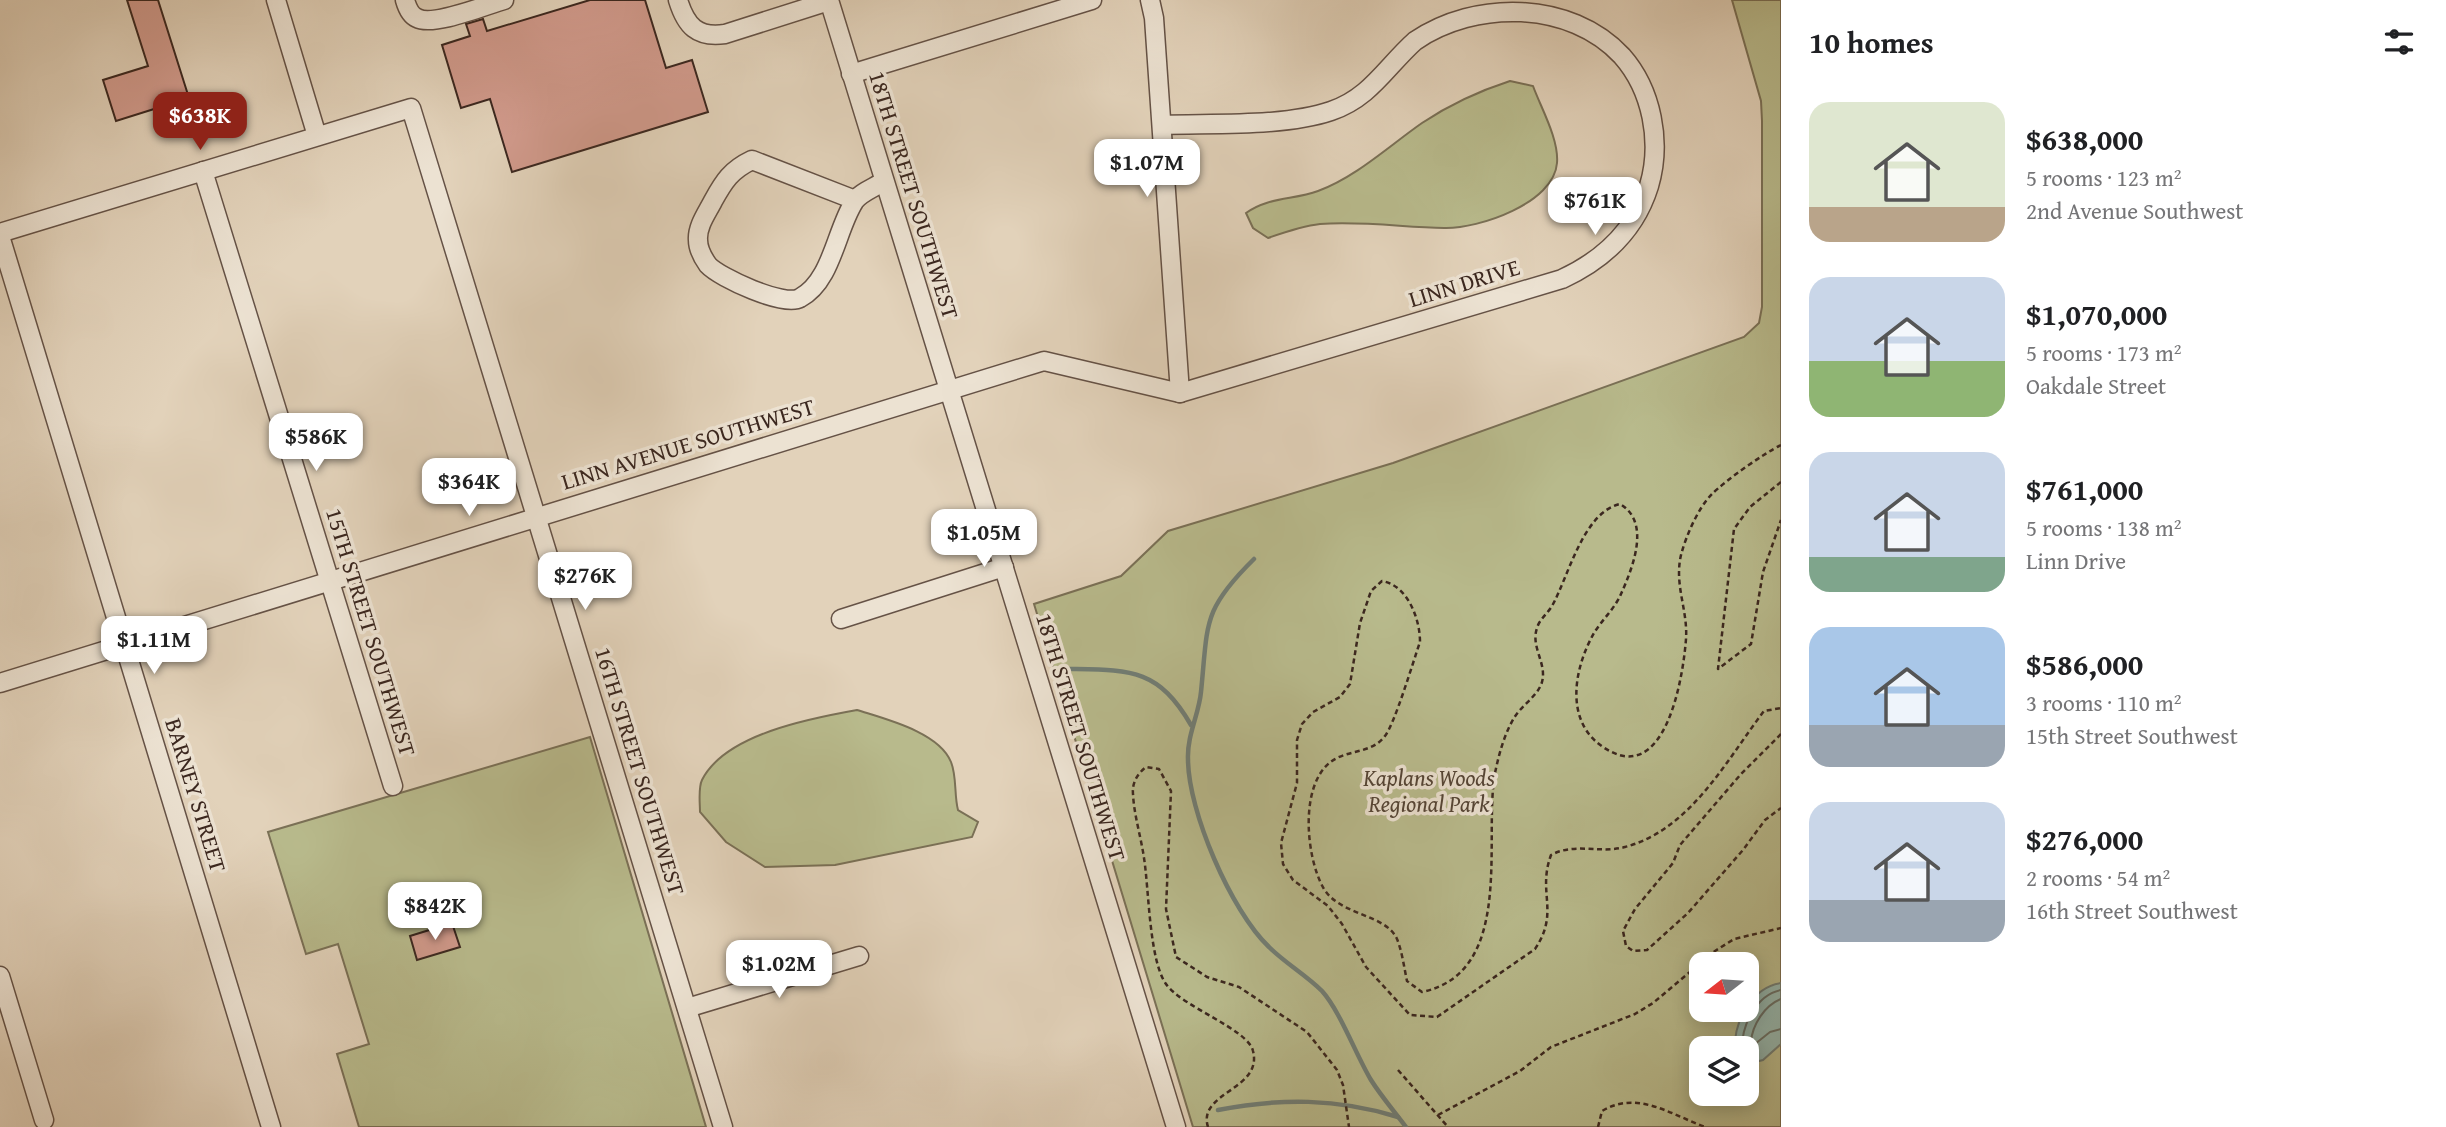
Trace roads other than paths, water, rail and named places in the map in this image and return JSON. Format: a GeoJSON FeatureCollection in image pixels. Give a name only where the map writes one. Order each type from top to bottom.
{"type":"FeatureCollection","features":[{"type":"Feature","properties":{"kind":"street"},"geometry":{"type":"LineString","coordinates":[[0,235],[317,136],[276,0]]}},
{"type":"Feature","properties":{"kind":"street"},"geometry":{"type":"LineString","coordinates":[[405,0],[408,10],[417,19],[431,22],[504,0]]}},
{"type":"Feature","properties":{"kind":"street"},"geometry":{"type":"LineString","coordinates":[[678,0],[687,23],[701,34],[709,35],[725,34],[829,0]]}},
{"type":"Feature","properties":{"kind":"street","name":"18TH STREET SOUTHWEST"},"geometry":{"type":"LineString","coordinates":[[829,0],[1176,1127]]}},
{"type":"Feature","properties":{"kind":"street"},"geometry":{"type":"LineString","coordinates":[[851,74],[1092,0]]}},
{"type":"Feature","properties":{"kind":"street"},"geometry":{"type":"LineString","coordinates":[[1150,0],[1154,18],[1180,393]]}},
{"type":"Feature","properties":{"kind":"street","name":"LINN DRIVE"},"geometry":{"type":"LineString","coordinates":[[948,389],[1044,361],[1180,393],[1562,279],[1584,269],[1604,254],[1630,225],[1649,185],[1655,141],[1644,93],[1625,59],[1612,44],[1580,20],[1558,10],[1514,3],[1471,9],[1434,25],[1415,40],[1367,92],[1331,111],[1296,118],[1162,125]]}},
{"type":"Feature","properties":{"kind":"street","name":"16TH STREET SOUTHWEST"},"geometry":{"type":"LineString","coordinates":[[317,136],[411,108],[723,1127]]}},
{"type":"Feature","properties":{"kind":"street"},"geometry":{"type":"LineString","coordinates":[[855,200],[752,160],[736,167],[726,177],[701,223],[698,240],[702,256],[710,267],[750,288],[780,301],[797,300],[812,290],[855,200],[884,181]]}},
{"type":"Feature","properties":{"kind":"street","name":"15TH STREET SOUTHWEST"},"geometry":{"type":"LineString","coordinates":[[202,171],[393,786]]}},
{"type":"Feature","properties":{"kind":"street","name":"BARNEY STREET"},"geometry":{"type":"LineString","coordinates":[[0,235],[271,1127]]}},
{"type":"Feature","properties":{"kind":"street","name":"LINN AVENUE SOUTHWEST"},"geometry":{"type":"LineString","coordinates":[[0,683],[948,389]]}},
{"type":"Feature","properties":{"kind":"street"},"geometry":{"type":"LineString","coordinates":[[841,619],[1003,567]]}},
{"type":"Feature","properties":{"kind":"street"},"geometry":{"type":"LineString","coordinates":[[687,1008],[859,956]]}},
{"type":"Feature","properties":{"kind":"street"},"geometry":{"type":"LineString","coordinates":[[0,976],[44,1120]]}},
{"type":"Feature","properties":{"kind":"water"},"geometry":{"type":"Polygon","coordinates":[[[1781,983],[1781,1044],[1759,1061],[1759,1036],[1736,1036],[1740,1022],[1759,1022],[1759,993],[1781,983]]]}},
{"type":"Feature","properties":{"kind":"waterway"},"geometry":{"type":"LineString","coordinates":[[1254,559],[1216,605],[1207,633],[1200,700],[1188,750],[1195,805],[1214,859],[1240,910],[1269,947],[1316,985],[1329,1000],[1371,1080],[1406,1127]]}},
{"type":"Feature","properties":{"kind":"waterway"},"geometry":{"type":"LineString","coordinates":[[1069,669],[1126,672],[1154,682],[1167,692],[1191,725]]}},
{"type":"Feature","properties":{"kind":"waterway"},"geometry":{"type":"LineString","coordinates":[[1218,1110],[1264,1103],[1308,1102],[1353,1106],[1398,1117]]}},
{"type":"Feature","properties":{"kind":"park label","name":"Kaplans Woods Regional Park"},"geometry":{"type":"Point","coordinates":[1429,791]}}]}
